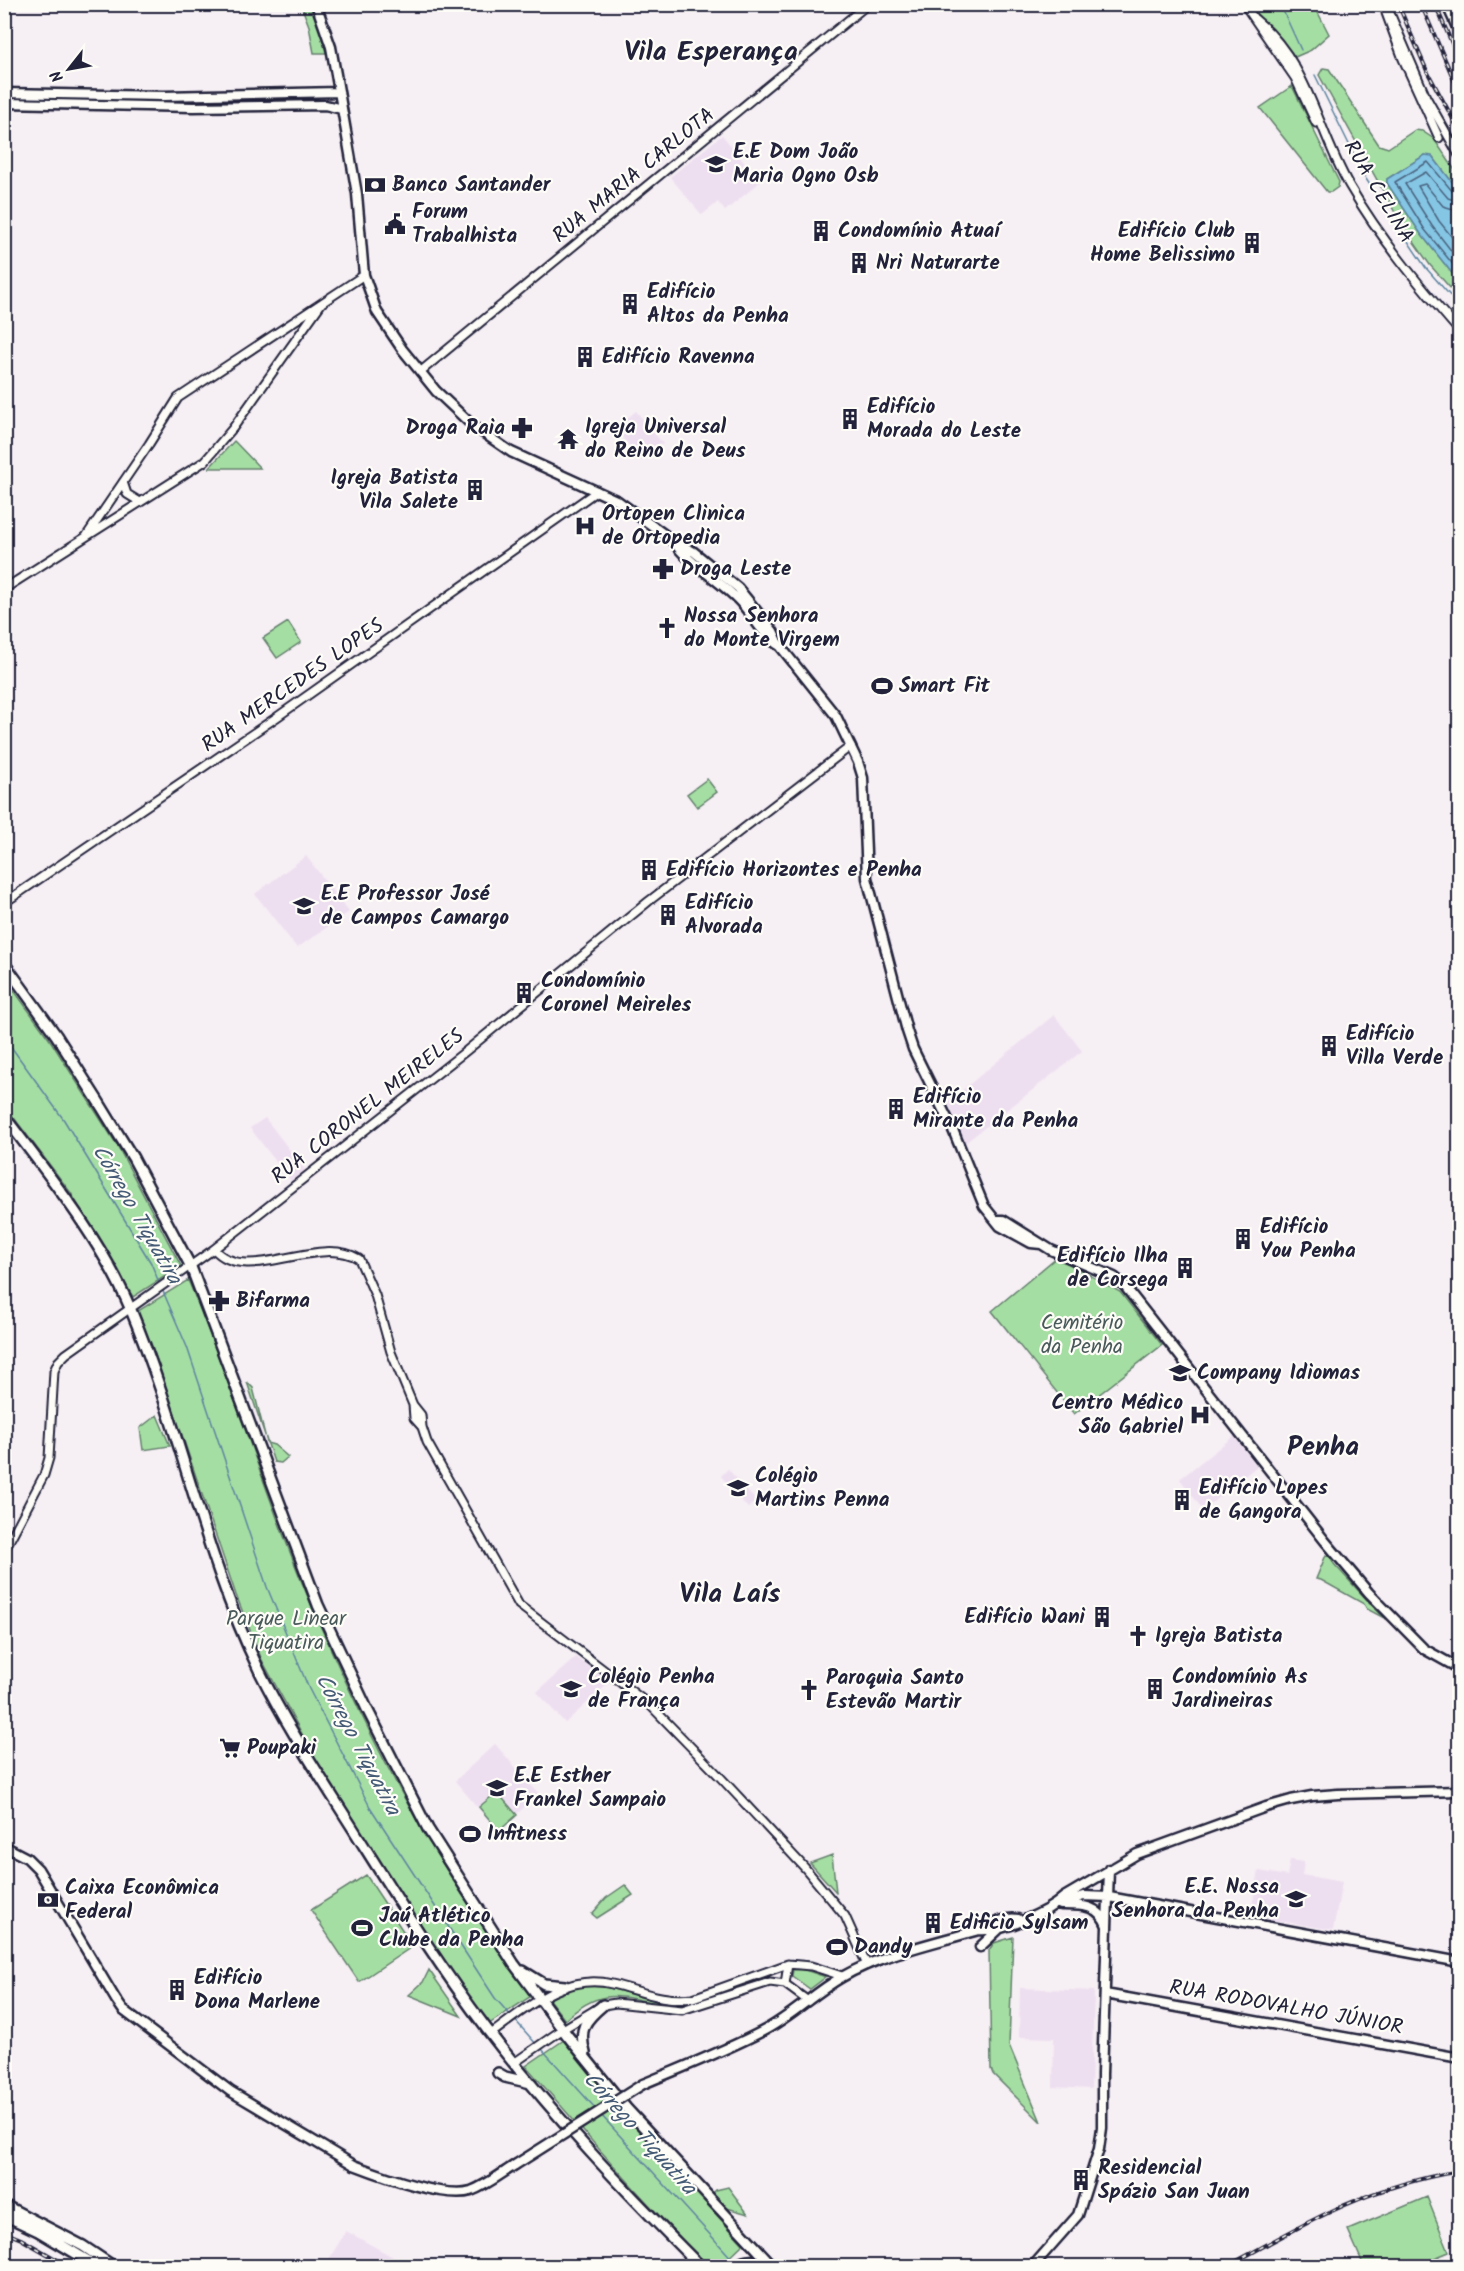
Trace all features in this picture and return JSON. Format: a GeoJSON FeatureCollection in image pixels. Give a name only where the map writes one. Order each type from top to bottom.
{"type":"FeatureCollection","features":[{"type":"Feature","properties":{"kind":"main road"},"geometry":{"type":"LineString","coordinates":[[316,4],[331,47],[340,95],[357,194],[364,275],[377,312],[420,372],[460,415],[511,452],[618,501],[672,540],[694,552],[738,588],[773,631],[780,646],[836,716],[863,778],[867,878],[907,1031],[918,1059],[953,1130],[984,1206],[996,1220],[1003,1220],[1034,1237],[1041,1244],[1114,1277],[1128,1289],[1324,1541],[1424,1649],[1460,1669]]}},
{"type":"Feature","properties":{"kind":"main road"},"geometry":{"type":"LineString","coordinates":[[1447,4],[1460,33]]}},
{"type":"Feature","properties":{"kind":"main road"},"geometry":{"type":"LineString","coordinates":[[1455,4],[1460,15]]}},
{"type":"Feature","properties":{"kind":"main road"},"geometry":{"type":"LineString","coordinates":[[4,93],[164,96],[340,95]]}},
{"type":"Feature","properties":{"kind":"main road"},"geometry":{"type":"LineString","coordinates":[[325,105],[340,95]]}},
{"type":"Feature","properties":{"kind":"main road"},"geometry":{"type":"LineString","coordinates":[[4,103],[163,107],[325,105],[342,108]]}},
{"type":"Feature","properties":{"kind":"main road"},"geometry":{"type":"LineString","coordinates":[[4,963],[56,1035],[103,1108],[133,1158],[191,1266],[323,1615],[366,1709],[428,1829],[514,1964],[560,2031],[728,2221],[773,2266]]}},
{"type":"Feature","properties":{"kind":"main road"},"geometry":{"type":"LineString","coordinates":[[4,1116],[59,1189],[96,1244],[130,1308],[162,1394],[216,1560],[248,1647],[313,1766],[424,1942],[494,2032],[514,2063],[626,2190],[700,2266]]}},
{"type":"Feature","properties":{"kind":"main road"},"geometry":{"type":"LineString","coordinates":[[1055,1905],[1109,1869],[1137,1854],[1266,1807],[1312,1796],[1460,1791]]}},
{"type":"Feature","properties":{"kind":"main road"},"geometry":{"type":"LineString","coordinates":[[4,1846],[27,1858],[38,1869],[120,2006],[195,2066],[238,2096],[354,2164],[374,2173],[449,2193],[470,2191],[643,2084],[745,2040],[782,2021],[842,1977],[867,1965],[979,1930],[1003,1920],[1022,1919]]}},
{"type":"Feature","properties":{"kind":"main road"},"geometry":{"type":"LineString","coordinates":[[1033,2266],[1078,2215],[1099,2149],[1102,2128],[1109,1869]]}},
{"type":"Feature","properties":{"kind":"main road"},"geometry":{"type":"LineString","coordinates":[[979,1930],[1000,1928],[1055,1905],[1084,1896],[1109,1897],[1460,1962]]}},
{"type":"Feature","properties":{"kind":"main road"},"geometry":{"type":"LineString","coordinates":[[1055,1905],[1077,1905],[1094,1909],[1104,1918],[1108,1927]]}},
{"type":"Feature","properties":{"kind":"main road"},"geometry":{"type":"LineString","coordinates":[[980,1947],[1000,1928]]}},
{"type":"Feature","properties":{"kind":"main road"},"geometry":{"type":"LineString","coordinates":[[514,1964],[538,1981],[565,1986]]}},
{"type":"Feature","properties":{"kind":"main road","name":"RUA RODOVALHO JÚNIOR"},"geometry":{"type":"LineString","coordinates":[[1105,1994],[1460,2058]]}},
{"type":"Feature","properties":{"kind":"main road"},"geometry":{"type":"LineString","coordinates":[[586,2058],[581,2040],[585,2023],[603,2005]]}},
{"type":"Feature","properties":{"kind":"main road"},"geometry":{"type":"LineString","coordinates":[[498,2073],[531,2083]]}},
{"type":"Feature","properties":{"kind":"main road"},"geometry":{"type":"LineString","coordinates":[[4,2205],[83,2246],[113,2266]]}},
{"type":"Feature","properties":{"kind":"main road"},"geometry":{"type":"LineString","coordinates":[[4,2215],[38,2231],[96,2266]]}},
{"type":"Feature","properties":{"kind":"main road"},"geometry":{"type":"LineString","coordinates":[[736,2266],[745,2260],[767,2266]]}},
{"type":"Feature","properties":{"kind":"street","name":"RUA MARIA CARLOTA"},"geometry":{"type":"LineString","coordinates":[[420,372],[868,4]]}},
{"type":"Feature","properties":{"kind":"street","name":"RUA CELINA"},"geometry":{"type":"LineString","coordinates":[[1244,4],[1255,19],[1269,29],[1296,66],[1326,138],[1349,183],[1402,263],[1460,332]]}},
{"type":"Feature","properties":{"kind":"street"},"geometry":{"type":"LineString","coordinates":[[1385,4],[1390,28],[1439,138]]}},
{"type":"Feature","properties":{"kind":"street"},"geometry":{"type":"LineString","coordinates":[[1385,4],[1426,97],[1460,157]]}},
{"type":"Feature","properties":{"kind":"street"},"geometry":{"type":"LineString","coordinates":[[85,537],[178,398],[364,275]]}},
{"type":"Feature","properties":{"kind":"street"},"geometry":{"type":"LineString","coordinates":[[4,589],[188,473],[215,450],[321,304]]}},
{"type":"Feature","properties":{"kind":"street"},"geometry":{"type":"LineString","coordinates":[[123,482],[127,494],[140,502]]}},
{"type":"Feature","properties":{"kind":"street","name":"RUA MERCEDES LOPES"},"geometry":{"type":"LineString","coordinates":[[4,903],[284,712],[597,491]]}},
{"type":"Feature","properties":{"kind":"street","name":"RUA CORONEL MEIRELES"},"geometry":{"type":"LineString","coordinates":[[4,1551],[44,1474],[49,1458],[54,1371],[58,1362],[214,1249],[466,1051],[649,901],[851,746]]}},
{"type":"Feature","properties":{"kind":"street"},"geometry":{"type":"LineString","coordinates":[[214,1249],[222,1258],[244,1262],[277,1260],[303,1253],[338,1252],[359,1259],[368,1277],[391,1352],[438,1464],[519,1605],[651,1706],[714,1771],[805,1869],[845,1916],[867,1965]]}},
{"type":"Feature","properties":{"kind":"street"},"geometry":{"type":"LineString","coordinates":[[494,2032],[538,2000],[565,1986],[596,1982],[608,1983],[665,2000],[681,2000],[693,1998],[788,1964],[811,1966],[842,1977]]}},
{"type":"Feature","properties":{"kind":"street"},"geometry":{"type":"LineString","coordinates":[[785,1984],[788,1964]]}},
{"type":"Feature","properties":{"kind":"street"},"geometry":{"type":"LineString","coordinates":[[514,2063],[603,2005],[616,2003],[682,2010],[770,1982],[785,1984],[808,2001]]}},
{"type":"Feature","properties":{"kind":"shaded area","name":"E.E Dom João Maria Ogno Osb"},"geometry":{"type":"Polygon","coordinates":[[[722,135],[760,182],[725,211],[718,202],[702,215],[670,177],[722,135]]]}},
{"type":"Feature","properties":{"kind":"shaded area"},"geometry":{"type":"Polygon","coordinates":[[[636,411],[663,444],[659,443],[642,457],[644,459],[642,461],[615,429],[636,411]]]}},
{"type":"Feature","properties":{"kind":"shaded area","name":"E.E Professor José de Campos Camargo"},"geometry":{"type":"Polygon","coordinates":[[[306,856],[349,912],[297,948],[255,894],[306,856]]]}},
{"type":"Feature","properties":{"kind":"shaded area"},"geometry":{"type":"Polygon","coordinates":[[[1054,1015],[1082,1051],[965,1143],[948,1102],[1054,1015]]]}},
{"type":"Feature","properties":{"kind":"shaded area"},"geometry":{"type":"Polygon","coordinates":[[[265,1118],[305,1170],[291,1181],[250,1128],[265,1118]]]}},
{"type":"Feature","properties":{"kind":"shaded area"},"geometry":{"type":"Polygon","coordinates":[[[1234,1436],[1257,1466],[1203,1510],[1180,1479],[1234,1436]]]}},
{"type":"Feature","properties":{"kind":"shaded area","name":"Colégio Martins Penna"},"geometry":{"type":"Polygon","coordinates":[[[728,1469],[756,1501],[748,1508],[721,1476],[728,1469]]]}},
{"type":"Feature","properties":{"kind":"shaded area","name":"Colégio Penha de França"},"geometry":{"type":"Polygon","coordinates":[[[576,1657],[610,1682],[565,1723],[537,1692],[576,1657]]]}},
{"type":"Feature","properties":{"kind":"shaded area","name":"E.E Esther Frankel Sampaio"},"geometry":{"type":"Polygon","coordinates":[[[495,1744],[539,1794],[498,1831],[455,1781],[495,1744]]]}},
{"type":"Feature","properties":{"kind":"shaded area","name":"E.E. Nossa Senhora da Penha"},"geometry":{"type":"Polygon","coordinates":[[[1290,1860],[1304,1862],[1302,1875],[1342,1882],[1333,1930],[1250,1916],[1259,1871],[1287,1876],[1290,1860]]]}},
{"type":"Feature","properties":{"kind":"shaded area"},"geometry":{"type":"Polygon","coordinates":[[[1020,1988],[1094,1991],[1091,2089],[1053,2087],[1054,2038],[1019,2037],[1020,1988]]]}},
{"type":"Feature","properties":{"kind":"shaded area"},"geometry":{"type":"Polygon","coordinates":[[[346,2231],[393,2257],[388,2266],[325,2266],[346,2231]]]}},
{"type":"Feature","properties":{"kind":"green space"},"geometry":{"type":"Polygon","coordinates":[[[301,5],[311,5],[319,24],[326,53],[314,53],[309,26],[301,5]]]}},
{"type":"Feature","properties":{"kind":"green space"},"geometry":{"type":"Polygon","coordinates":[[[1249,5],[1314,5],[1329,34],[1311,50],[1295,57],[1249,5]]]}},
{"type":"Feature","properties":{"kind":"green space"},"geometry":{"type":"Polygon","coordinates":[[[1323,68],[1329,69],[1379,145],[1388,148],[1415,130],[1422,131],[1434,139],[1459,176],[1459,191],[1433,157],[1425,155],[1387,179],[1387,183],[1421,234],[1459,282],[1459,298],[1430,265],[1402,225],[1319,75],[1323,68]]]}},
{"type":"Feature","properties":{"kind":"green space"},"geometry":{"type":"Polygon","coordinates":[[[1292,86],[1339,182],[1338,187],[1331,192],[1327,192],[1260,108],[1292,86]]]}},
{"type":"Feature","properties":{"kind":"green space"},"geometry":{"type":"Polygon","coordinates":[[[234,441],[236,443],[260,468],[209,468],[234,441]]]}},
{"type":"Feature","properties":{"kind":"green space"},"geometry":{"type":"Polygon","coordinates":[[[288,622],[301,642],[277,658],[263,638],[288,622]]]}},
{"type":"Feature","properties":{"kind":"green space"},"geometry":{"type":"Polygon","coordinates":[[[707,779],[717,792],[697,807],[687,794],[707,779]]]}},
{"type":"Feature","properties":{"kind":"green space"},"geometry":{"type":"Polygon","coordinates":[[[5,978],[50,1040],[117,1145],[181,1266],[133,1297],[71,1193],[5,1106],[5,978]]]}},
{"type":"Feature","properties":{"kind":"green space","name":"Cemitério da Penha"},"geometry":{"type":"Polygon","coordinates":[[[1057,1257],[1120,1292],[1162,1345],[1074,1414],[992,1311],[1057,1257]]]}},
{"type":"Feature","properties":{"kind":"green space","name":"Parque Linear Tiquatira"},"geometry":{"type":"Polygon","coordinates":[[[188,1280],[301,1581],[355,1702],[380,1753],[435,1851],[531,1996],[489,2024],[451,1971],[364,1838],[319,1765],[262,1660],[236,1595],[138,1311],[188,1280]]]}},
{"type":"Feature","properties":{"kind":"green space"},"geometry":{"type":"Polygon","coordinates":[[[247,1382],[253,1388],[265,1436],[247,1382]]]}},
{"type":"Feature","properties":{"kind":"green space"},"geometry":{"type":"Polygon","coordinates":[[[157,1415],[170,1446],[143,1450],[140,1428],[157,1415]]]}},
{"type":"Feature","properties":{"kind":"green space"},"geometry":{"type":"Polygon","coordinates":[[[268,1443],[274,1445],[288,1457],[281,1463],[274,1462],[268,1443]]]}},
{"type":"Feature","properties":{"kind":"green space"},"geometry":{"type":"Polygon","coordinates":[[[1326,1555],[1330,1556],[1334,1564],[1386,1619],[1367,1609],[1364,1604],[1316,1579],[1326,1555]]]}},
{"type":"Feature","properties":{"kind":"green space"},"geometry":{"type":"Polygon","coordinates":[[[497,1792],[517,1815],[499,1831],[479,1807],[497,1792]]]}},
{"type":"Feature","properties":{"kind":"green space"},"geometry":{"type":"Polygon","coordinates":[[[832,1855],[836,1892],[810,1863],[832,1855]]]}},
{"type":"Feature","properties":{"kind":"green space","name":"Jaú Atlético Clube da Penha"},"geometry":{"type":"Polygon","coordinates":[[[366,1875],[413,1946],[359,1982],[311,1910],[366,1875]]]}},
{"type":"Feature","properties":{"kind":"green space"},"geometry":{"type":"Polygon","coordinates":[[[625,1885],[633,1895],[597,1918],[592,1914],[606,1898],[625,1885]]]}},
{"type":"Feature","properties":{"kind":"green space"},"geometry":{"type":"Polygon","coordinates":[[[1013,1937],[1009,2045],[1041,2122],[993,2074],[991,2069],[989,1950],[994,1943],[1013,1937]]]}},
{"type":"Feature","properties":{"kind":"green space"},"geometry":{"type":"Polygon","coordinates":[[[802,1969],[826,1977],[810,1989],[792,1976],[793,1970],[802,1969]]]}},
{"type":"Feature","properties":{"kind":"green space"},"geometry":{"type":"Polygon","coordinates":[[[429,1970],[461,2016],[409,1995],[423,1982],[429,1970]]]}},
{"type":"Feature","properties":{"kind":"green space"},"geometry":{"type":"Polygon","coordinates":[[[585,1986],[606,1987],[659,2001],[656,2003],[618,1997],[597,1999],[587,2003],[565,2020],[547,1997],[585,1986]]]}},
{"type":"Feature","properties":{"kind":"green space"},"geometry":{"type":"Polygon","coordinates":[[[564,2040],[634,2124],[743,2244],[720,2266],[709,2266],[661,2218],[526,2066],[564,2040]]]}},
{"type":"Feature","properties":{"kind":"green space"},"geometry":{"type":"Polygon","coordinates":[[[728,2187],[748,2214],[727,2208],[713,2193],[728,2187]]]}},
{"type":"Feature","properties":{"kind":"green space"},"geometry":{"type":"Polygon","coordinates":[[[1427,2197],[1449,2252],[1415,2266],[1364,2266],[1348,2230],[1427,2197]]]}},
{"type":"Feature","properties":{"kind":"water"},"geometry":{"type":"Polygon","coordinates":[[[1425,155],[1432,156],[1459,191],[1459,282],[1421,234],[1387,183],[1387,179],[1425,155]]]}},
{"type":"Feature","properties":{"kind":"waterway"},"geometry":{"type":"LineString","coordinates":[[1280,4],[1301,50]]}},
{"type":"Feature","properties":{"kind":"waterway"},"geometry":{"type":"LineString","coordinates":[[1315,75],[1366,179],[1426,268],[1460,307]]}},
{"type":"Feature","properties":{"kind":"waterway","name":"Córrego Tiquatira"},"geometry":{"type":"LineString","coordinates":[[4,1037],[64,1120],[151,1263],[160,1285]]}},
{"type":"Feature","properties":{"kind":"waterway","name":"Córrego Tiquatira"},"geometry":{"type":"LineString","coordinates":[[162,1289],[187,1347],[267,1587],[309,1689],[370,1807],[495,1998],[511,2016]]}},
{"type":"Feature","properties":{"kind":"waterway","name":"Córrego Tiquatira"},"geometry":{"type":"LineString","coordinates":[[514,2019],[537,2045]]}},
{"type":"Feature","properties":{"kind":"waterway","name":"Córrego Tiquatira"},"geometry":{"type":"LineString","coordinates":[[541,2048],[596,2109]]}},
{"type":"Feature","properties":{"kind":"waterway","name":"Córrego Tiquatira"},"geometry":{"type":"LineString","coordinates":[[601,2115],[735,2262]]}},
{"type":"Feature","properties":{"kind":"railway"},"geometry":{"type":"LineString","coordinates":[[1398,4],[1427,71],[1460,132]]}},
{"type":"Feature","properties":{"kind":"railway"},"geometry":{"type":"LineString","coordinates":[[1421,4],[1460,94]]}},
{"type":"Feature","properties":{"kind":"railway"},"geometry":{"type":"LineString","coordinates":[[1435,4],[1460,62]]}},
{"type":"Feature","properties":{"kind":"railway"},"geometry":{"type":"LineString","coordinates":[[1228,2266],[1312,2221],[1367,2196],[1396,2186],[1460,2171]]}},
{"type":"Feature","properties":{"kind":"railway"},"geometry":{"type":"LineString","coordinates":[[4,2232],[68,2266]]}},
{"type":"Feature","properties":{"kind":"place","name":"E.E Dom João Maria Ogno Osb"},"geometry":{"type":"Point","coordinates":[716,164]}},
{"type":"Feature","properties":{"kind":"place","name":"Banco Santander"},"geometry":{"type":"Point","coordinates":[375,185]}},
{"type":"Feature","properties":{"kind":"place","name":"Forum Trabalhista"},"geometry":{"type":"Point","coordinates":[395,224]}},
{"type":"Feature","properties":{"kind":"place","name":"Condomínio Atuaí"},"geometry":{"type":"Point","coordinates":[821,231]}},
{"type":"Feature","properties":{"kind":"place","name":"Edifício Club Home Belissimo"},"geometry":{"type":"Point","coordinates":[1252,243]}},
{"type":"Feature","properties":{"kind":"place","name":"Nri Naturarte"},"geometry":{"type":"Point","coordinates":[859,263]}},
{"type":"Feature","properties":{"kind":"place","name":"Edifício Altos da Penha"},"geometry":{"type":"Point","coordinates":[630,304]}},
{"type":"Feature","properties":{"kind":"place","name":"Edifício Ravenna"},"geometry":{"type":"Point","coordinates":[585,357]}},
{"type":"Feature","properties":{"kind":"place","name":"Edifício Morada do Leste"},"geometry":{"type":"Point","coordinates":[850,419]}},
{"type":"Feature","properties":{"kind":"place","name":"Droga Raia"},"geometry":{"type":"Point","coordinates":[522,428]}},
{"type":"Feature","properties":{"kind":"place","name":"Igreja Universal do Reino de Deus"},"geometry":{"type":"Point","coordinates":[568,439]}},
{"type":"Feature","properties":{"kind":"place","name":"Igreja Batista Vila Salete"},"geometry":{"type":"Point","coordinates":[475,490]}},
{"type":"Feature","properties":{"kind":"place","name":"Ortopen Clinica de Ortopedia"},"geometry":{"type":"Point","coordinates":[585,526]}},
{"type":"Feature","properties":{"kind":"place","name":"Droga Leste"},"geometry":{"type":"Point","coordinates":[663,569]}},
{"type":"Feature","properties":{"kind":"place","name":"Nossa Senhora do Monte Virgem"},"geometry":{"type":"Point","coordinates":[667,628]}},
{"type":"Feature","properties":{"kind":"place","name":"Smart Fit"},"geometry":{"type":"Point","coordinates":[882,686]}},
{"type":"Feature","properties":{"kind":"place","name":"Edifício Horizontes e Penha"},"geometry":{"type":"Point","coordinates":[649,870]}},
{"type":"Feature","properties":{"kind":"place","name":"E.E Professor José de Campos Camargo"},"geometry":{"type":"Point","coordinates":[304,906]}},
{"type":"Feature","properties":{"kind":"place","name":"Edifício Alvorada"},"geometry":{"type":"Point","coordinates":[668,915]}},
{"type":"Feature","properties":{"kind":"place","name":"Condomínio Coronel Meireles"},"geometry":{"type":"Point","coordinates":[524,993]}},
{"type":"Feature","properties":{"kind":"place","name":"Edifício Villa Verde"},"geometry":{"type":"Point","coordinates":[1329,1046]}},
{"type":"Feature","properties":{"kind":"place","name":"Edifício Mirante da Penha"},"geometry":{"type":"Point","coordinates":[896,1109]}},
{"type":"Feature","properties":{"kind":"place","name":"Edifício You Penha"},"geometry":{"type":"Point","coordinates":[1243,1239]}},
{"type":"Feature","properties":{"kind":"place","name":"Edifício Ilha de Corsega"},"geometry":{"type":"Point","coordinates":[1185,1268]}},
{"type":"Feature","properties":{"kind":"place","name":"Bifarma"},"geometry":{"type":"Point","coordinates":[219,1301]}},
{"type":"Feature","properties":{"kind":"place","name":"Company Idiomas"},"geometry":{"type":"Point","coordinates":[1180,1373]}},
{"type":"Feature","properties":{"kind":"place","name":"Centro Médico São Gabriel"},"geometry":{"type":"Point","coordinates":[1200,1415]}},
{"type":"Feature","properties":{"kind":"place","name":"Colégio Martins Penna"},"geometry":{"type":"Point","coordinates":[738,1488]}},
{"type":"Feature","properties":{"kind":"place","name":"Edifício Lopes de Gangora"},"geometry":{"type":"Point","coordinates":[1182,1500]}},
{"type":"Feature","properties":{"kind":"place","name":"Edifício Wani"},"geometry":{"type":"Point","coordinates":[1102,1617]}},
{"type":"Feature","properties":{"kind":"place","name":"Igreja Batista"},"geometry":{"type":"Point","coordinates":[1138,1636]}},
{"type":"Feature","properties":{"kind":"place","name":"Colégio Penha de França"},"geometry":{"type":"Point","coordinates":[571,1689]}},
{"type":"Feature","properties":{"kind":"place","name":"Condomínio As Jardineiras"},"geometry":{"type":"Point","coordinates":[1155,1689]}},
{"type":"Feature","properties":{"kind":"place","name":"Paroquia Santo Estevão Martir"},"geometry":{"type":"Point","coordinates":[809,1690]}},
{"type":"Feature","properties":{"kind":"place","name":"Poupaki"},"geometry":{"type":"Point","coordinates":[230,1748]}},
{"type":"Feature","properties":{"kind":"place","name":"E.E Esther Frankel Sampaio"},"geometry":{"type":"Point","coordinates":[497,1788]}},
{"type":"Feature","properties":{"kind":"place","name":"Infitness"},"geometry":{"type":"Point","coordinates":[470,1834]}},
{"type":"Feature","properties":{"kind":"place","name":"E.E. Nossa Senhora da Penha"},"geometry":{"type":"Point","coordinates":[1296,1899]}},
{"type":"Feature","properties":{"kind":"place","name":"Caixa Econômica Federal"},"geometry":{"type":"Point","coordinates":[48,1900]}},
{"type":"Feature","properties":{"kind":"place","name":"Edificio Sylsam"},"geometry":{"type":"Point","coordinates":[933,1923]}},
{"type":"Feature","properties":{"kind":"place","name":"Jaú Atlético Clube da Penha"},"geometry":{"type":"Point","coordinates":[362,1928]}},
{"type":"Feature","properties":{"kind":"place","name":"Dandy"},"geometry":{"type":"Point","coordinates":[837,1947]}},
{"type":"Feature","properties":{"kind":"place","name":"Edifício Dona Marlene"},"geometry":{"type":"Point","coordinates":[177,1990]}},
{"type":"Feature","properties":{"kind":"place","name":"Residencial Spázio San Juan"},"geometry":{"type":"Point","coordinates":[1081,2180]}},
{"type":"Feature","properties":{"kind":"district","name":"Vila Esperança"},"geometry":{"type":"Point","coordinates":[711,52]}},
{"type":"Feature","properties":{"kind":"district","name":"Penha"},"geometry":{"type":"Point","coordinates":[1323,1447]}},
{"type":"Feature","properties":{"kind":"district","name":"Vila Laís"},"geometry":{"type":"Point","coordinates":[730,1594]}}]}
